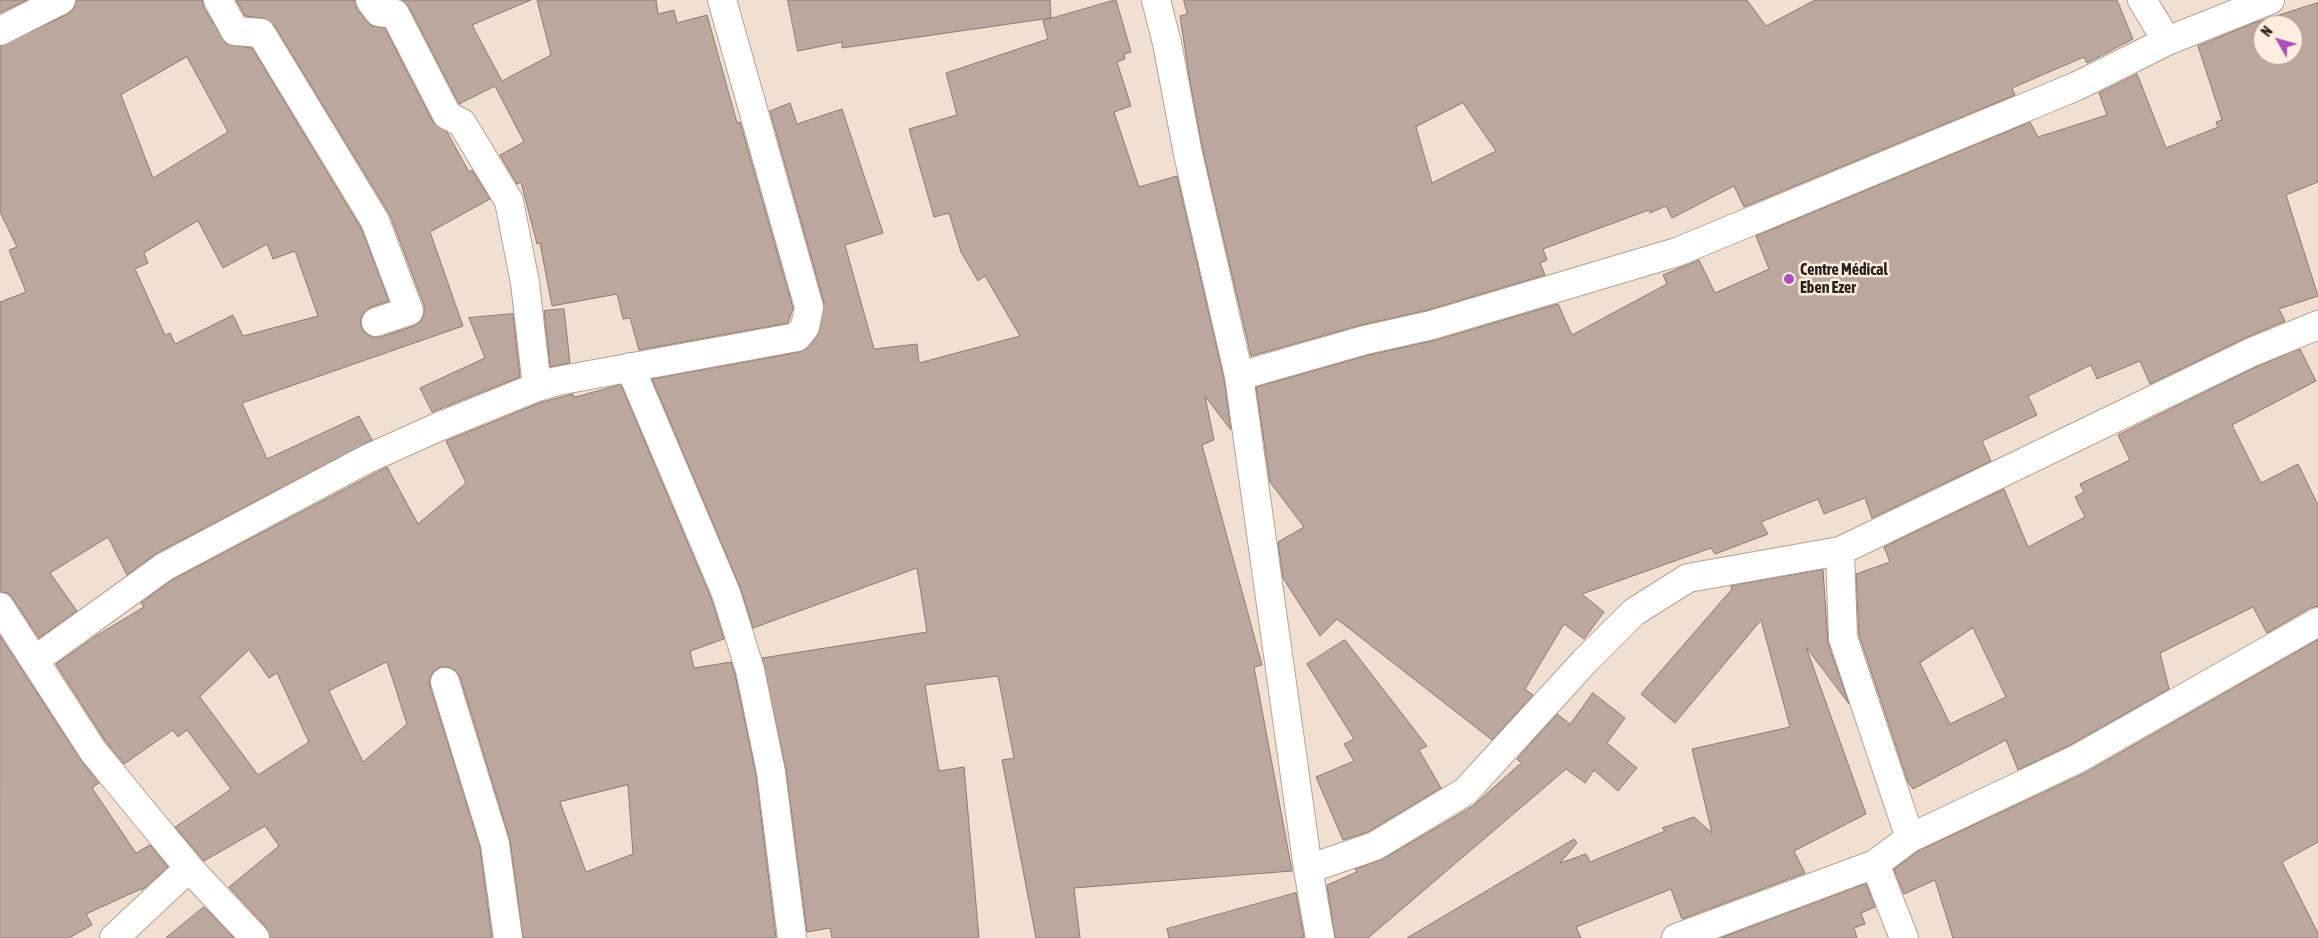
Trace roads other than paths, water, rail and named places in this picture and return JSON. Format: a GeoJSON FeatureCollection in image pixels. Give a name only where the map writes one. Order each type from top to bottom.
{"type":"FeatureCollection","features":[{"type":"Feature","properties":{"kind":"street"},"geometry":{"type":"LineString","coordinates":[[0,31],[61,0]]}},
{"type":"Feature","properties":{"kind":"street"},"geometry":{"type":"LineString","coordinates":[[218,0],[235,31],[261,33],[375,221],[409,311],[376,322]]}},
{"type":"Feature","properties":{"kind":"street"},"geometry":{"type":"LineString","coordinates":[[370,0],[379,12],[395,14],[447,116],[462,122],[510,201],[525,282],[537,387]]}},
{"type":"Feature","properties":{"kind":"street"},"geometry":{"type":"LineString","coordinates":[[35,660],[164,566],[367,459],[537,387],[797,337],[805,327],[809,308],[722,0]]}},
{"type":"Feature","properties":{"kind":"street"},"geometry":{"type":"LineString","coordinates":[[1156,0],[1167,43],[1188,154],[1239,376],[1308,869],[1320,938]]}},
{"type":"Feature","properties":{"kind":"street"},"geometry":{"type":"LineString","coordinates":[[2142,0],[2167,41]]}},
{"type":"Feature","properties":{"kind":"street"},"geometry":{"type":"LineString","coordinates":[[1239,376],[1365,340],[1432,325],[1677,252],[2068,89],[2167,41],[2270,0]]}},
{"type":"Feature","properties":{"kind":"street"},"geometry":{"type":"LineString","coordinates":[[1308,869],[1375,846],[1466,791],[1585,661],[1634,612],[1688,578],[1840,551],[2252,352],[2318,325]]}},
{"type":"Feature","properties":{"kind":"street"},"geometry":{"type":"LineString","coordinates":[[630,368],[726,593],[750,670],[772,772],[792,938]]}},
{"type":"Feature","properties":{"kind":"street"},"geometry":{"type":"LineString","coordinates":[[1840,551],[1843,638],[1910,838]]}},
{"type":"Feature","properties":{"kind":"street"},"geometry":{"type":"LineString","coordinates":[[0,607],[93,751],[190,868],[255,938]]}},
{"type":"Feature","properties":{"kind":"street"},"geometry":{"type":"LineString","coordinates":[[1676,938],[1875,864],[1910,838],[2077,759],[2318,622]]}},
{"type":"Feature","properties":{"kind":"street"},"geometry":{"type":"LineString","coordinates":[[445,682],[495,844],[508,938]]}},
{"type":"Feature","properties":{"kind":"street"},"geometry":{"type":"LineString","coordinates":[[1875,864],[1904,938]]}},
{"type":"Feature","properties":{"kind":"street"},"geometry":{"type":"LineString","coordinates":[[114,938],[190,868]]}},
{"type":"Feature","properties":{"kind":"place","name":"Centre Médical Eben Ezer"},"geometry":{"type":"Point","coordinates":[1789,279]}}]}
